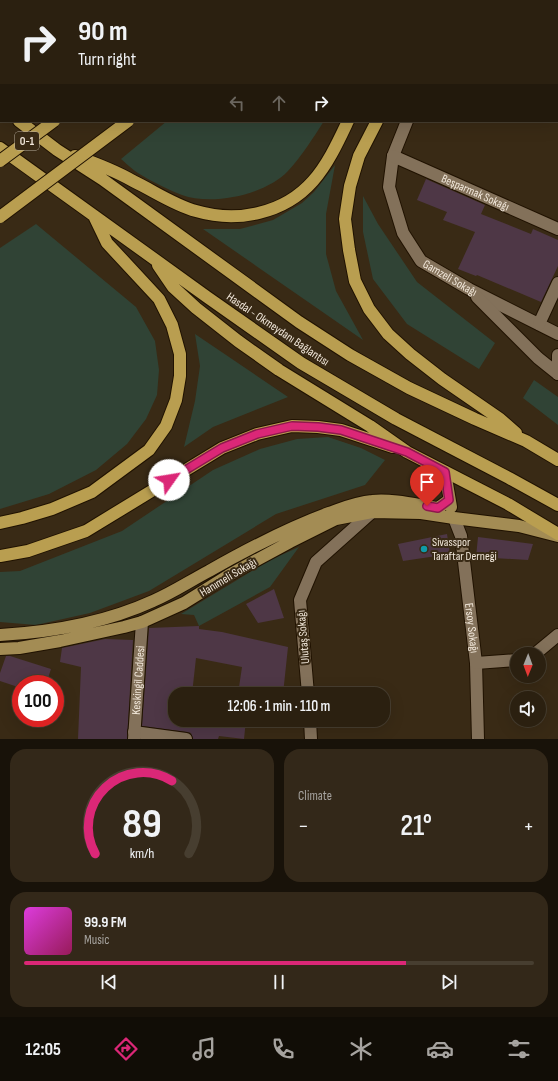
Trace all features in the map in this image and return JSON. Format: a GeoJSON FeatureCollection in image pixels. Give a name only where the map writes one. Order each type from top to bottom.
{"type":"FeatureCollection","features":[{"type":"Feature","properties":{"kind":"highway","name":"Hasdal - Okmeydanı Bağlantısı"},"geometry":{"type":"LineString","coordinates":[[20,122],[57,150],[102,179],[292,318],[350,355],[409,388],[526,441],[558,460]]}},
{"type":"Feature","properties":{"kind":"highway","name":"O-1"},"geometry":{"type":"LineString","coordinates":[[0,161],[53,122]]}},
{"type":"Feature","properties":{"kind":"highway"},"geometry":{"type":"LineString","coordinates":[[0,217],[127,122]]}},
{"type":"Feature","properties":{"kind":"highway"},"geometry":{"type":"LineString","coordinates":[[57,150],[110,169],[171,202],[196,211],[226,216],[249,215],[275,209],[295,197],[312,182],[326,163],[347,122]]}},
{"type":"Feature","properties":{"kind":"highway"},"geometry":{"type":"LineString","coordinates":[[377,122],[360,156],[350,186],[345,219],[355,281],[369,309],[388,334],[404,349],[442,379],[500,419],[526,441]]}},
{"type":"Feature","properties":{"kind":"highway","name":"Hasdal - Okmeydanı Bağlantısı"},"geometry":{"type":"LineString","coordinates":[[0,148],[301,363],[396,418],[558,505]]}},
{"type":"Feature","properties":{"kind":"highway"},"geometry":{"type":"LineString","coordinates":[[0,523],[52,510],[92,492],[149,450],[166,426],[176,400],[180,376],[180,354],[172,325],[159,299],[107,243],[93,215]]}},
{"type":"Feature","properties":{"kind":"highway"},"geometry":{"type":"LineString","coordinates":[[151,256],[173,287],[196,308],[279,370],[370,426],[407,452],[508,504],[558,535]]}},
{"type":"Feature","properties":{"kind":"highway"},"geometry":{"type":"LineString","coordinates":[[0,556],[28,551],[86,531],[222,448],[257,434],[292,426],[318,427],[341,430],[407,452]]}},
{"type":"Feature","properties":{"kind":"main road"},"geometry":{"type":"LineString","coordinates":[[445,472],[449,500],[454,518]]}},
{"type":"Feature","properties":{"kind":"main road","name":"Hanımeli Sokağı"},"geometry":{"type":"LineString","coordinates":[[0,636],[28,633],[89,622],[144,605],[309,520],[352,505],[372,501],[404,503],[438,508],[449,500]]}},
{"type":"Feature","properties":{"kind":"main road","name":"Hanımeli Sokağı"},"geometry":{"type":"LineString","coordinates":[[0,649],[19,648],[60,641],[142,622],[184,604],[229,574],[336,519],[372,512],[421,513],[519,526],[558,535]]}},
{"type":"Feature","properties":{"kind":"main road"},"geometry":{"type":"LineString","coordinates":[[142,622],[144,605]]}},
{"type":"Feature","properties":{"kind":"street","name":"Gamzeli Sokağı"},"geometry":{"type":"LineString","coordinates":[[407,122],[393,156],[389,187],[403,233],[421,261],[469,289],[558,334]]}},
{"type":"Feature","properties":{"kind":"street","name":"Beşparmak Sokağı"},"geometry":{"type":"LineString","coordinates":[[393,156],[558,229]]}},
{"type":"Feature","properties":{"kind":"street"},"geometry":{"type":"LineString","coordinates":[[539,324],[558,283]]}},
{"type":"Feature","properties":{"kind":"street"},"geometry":{"type":"LineString","coordinates":[[469,289],[538,358],[558,374]]}},
{"type":"Feature","properties":{"kind":"street"},"geometry":{"type":"LineString","coordinates":[[558,355],[558,374]]}},
{"type":"Feature","properties":{"kind":"street","name":"Ulutaş Sokağı"},"geometry":{"type":"LineString","coordinates":[[307,687],[300,600],[316,562],[372,512]]}},
{"type":"Feature","properties":{"kind":"street","name":"Ersoy Sokağı"},"geometry":{"type":"LineString","coordinates":[[454,518],[461,536],[476,663],[478,739]]}},
{"type":"Feature","properties":{"kind":"street","name":"Keskingil Caddesi"},"geometry":{"type":"LineString","coordinates":[[134,736],[142,622]]}},
{"type":"Feature","properties":{"kind":"street"},"geometry":{"type":"LineString","coordinates":[[543,647],[558,635]]}},
{"type":"Feature","properties":{"kind":"street"},"geometry":{"type":"LineString","coordinates":[[476,663],[510,661]]}},
{"type":"Feature","properties":{"kind":"street"},"geometry":{"type":"LineString","coordinates":[[311,727],[312,739]]}},
{"type":"Feature","properties":{"kind":"street"},"geometry":{"type":"LineString","coordinates":[[134,736],[186,739]]}},
{"type":"Feature","properties":{"kind":"green space"},"geometry":{"type":"Polygon","coordinates":[[[166,122],[323,122],[298,159],[288,171],[278,179],[252,192],[223,199],[194,198],[182,195],[167,189],[140,174],[121,159],[166,122]]]}},
{"type":"Feature","properties":{"kind":"green space"},"geometry":{"type":"Polygon","coordinates":[[[335,165],[326,214],[326,254],[336,291],[363,340],[203,229],[240,229],[273,220],[302,203],[314,192],[335,165]]]}},
{"type":"Feature","properties":{"kind":"green space"},"geometry":{"type":"Polygon","coordinates":[[[363,196],[378,224],[417,282],[495,343],[479,369],[407,324],[373,279],[363,232],[363,196]]]}},
{"type":"Feature","properties":{"kind":"green space"},"geometry":{"type":"Polygon","coordinates":[[[36,224],[136,307],[155,341],[159,370],[157,395],[146,419],[127,444],[96,470],[49,494],[0,509],[0,248],[36,224]]]}},
{"type":"Feature","properties":{"kind":"green space"},"geometry":{"type":"Polygon","coordinates":[[[195,334],[288,397],[213,427],[184,447],[195,401],[200,366],[195,334]]]}},
{"type":"Feature","properties":{"kind":"green space"},"geometry":{"type":"Polygon","coordinates":[[[534,380],[558,397],[558,425],[523,398],[534,380]]]}},
{"type":"Feature","properties":{"kind":"green space"},"geometry":{"type":"Polygon","coordinates":[[[328,437],[361,448],[385,460],[365,485],[276,514],[149,591],[90,613],[36,625],[0,622],[0,572],[20,571],[122,531],[213,470],[260,449],[297,439],[328,437]]]}},
{"type":"Feature","properties":{"kind":"green space"},"geometry":{"type":"Polygon","coordinates":[[[299,547],[270,587],[199,626],[194,615],[181,614],[270,560],[299,547]]]}},
{"type":"Feature","properties":{"kind":"building"},"geometry":{"type":"Polygon","coordinates":[[[426,179],[485,205],[481,214],[531,234],[533,229],[558,240],[558,266],[541,302],[477,275],[476,276],[458,269],[475,232],[443,220],[447,212],[417,200],[426,179]]]}},
{"type":"Feature","properties":{"kind":"building","name":"Sivasspor Taraftar Derneği"},"geometry":{"type":"Polygon","coordinates":[[[447,534],[450,554],[403,561],[398,544],[447,534]]]}},
{"type":"Feature","properties":{"kind":"building"},"geometry":{"type":"Polygon","coordinates":[[[478,537],[533,544],[528,560],[476,557],[478,537]]]}},
{"type":"Feature","properties":{"kind":"building"},"geometry":{"type":"Polygon","coordinates":[[[274,589],[284,618],[258,623],[246,604],[274,589]]]}},
{"type":"Feature","properties":{"kind":"building"},"geometry":{"type":"Polygon","coordinates":[[[199,626],[199,629],[222,632],[288,647],[284,687],[239,687],[242,667],[196,658],[193,687],[168,687],[168,727],[245,727],[244,739],[219,736],[218,739],[193,739],[191,733],[142,726],[149,628],[199,626]]]}},
{"type":"Feature","properties":{"kind":"building"},"geometry":{"type":"Polygon","coordinates":[[[105,639],[133,640],[127,739],[78,739],[81,667],[60,662],[62,648],[105,639]]]}},
{"type":"Feature","properties":{"kind":"building"},"geometry":{"type":"Polygon","coordinates":[[[6,656],[51,669],[49,675],[12,675],[12,685],[0,681],[0,673],[6,656]]]}},
{"type":"Feature","properties":{"kind":"place","name":"Sivasspor Taraftar Derneği"},"geometry":{"type":"Point","coordinates":[424,549]}},
{"type":"Feature","properties":{"kind":"route"},"geometry":{"type":"LineString","coordinates":[[169,480],[222,448],[257,434],[292,426],[318,427],[341,430],[407,452],[445,472],[449,500],[438,508],[427,506]]}}]}
